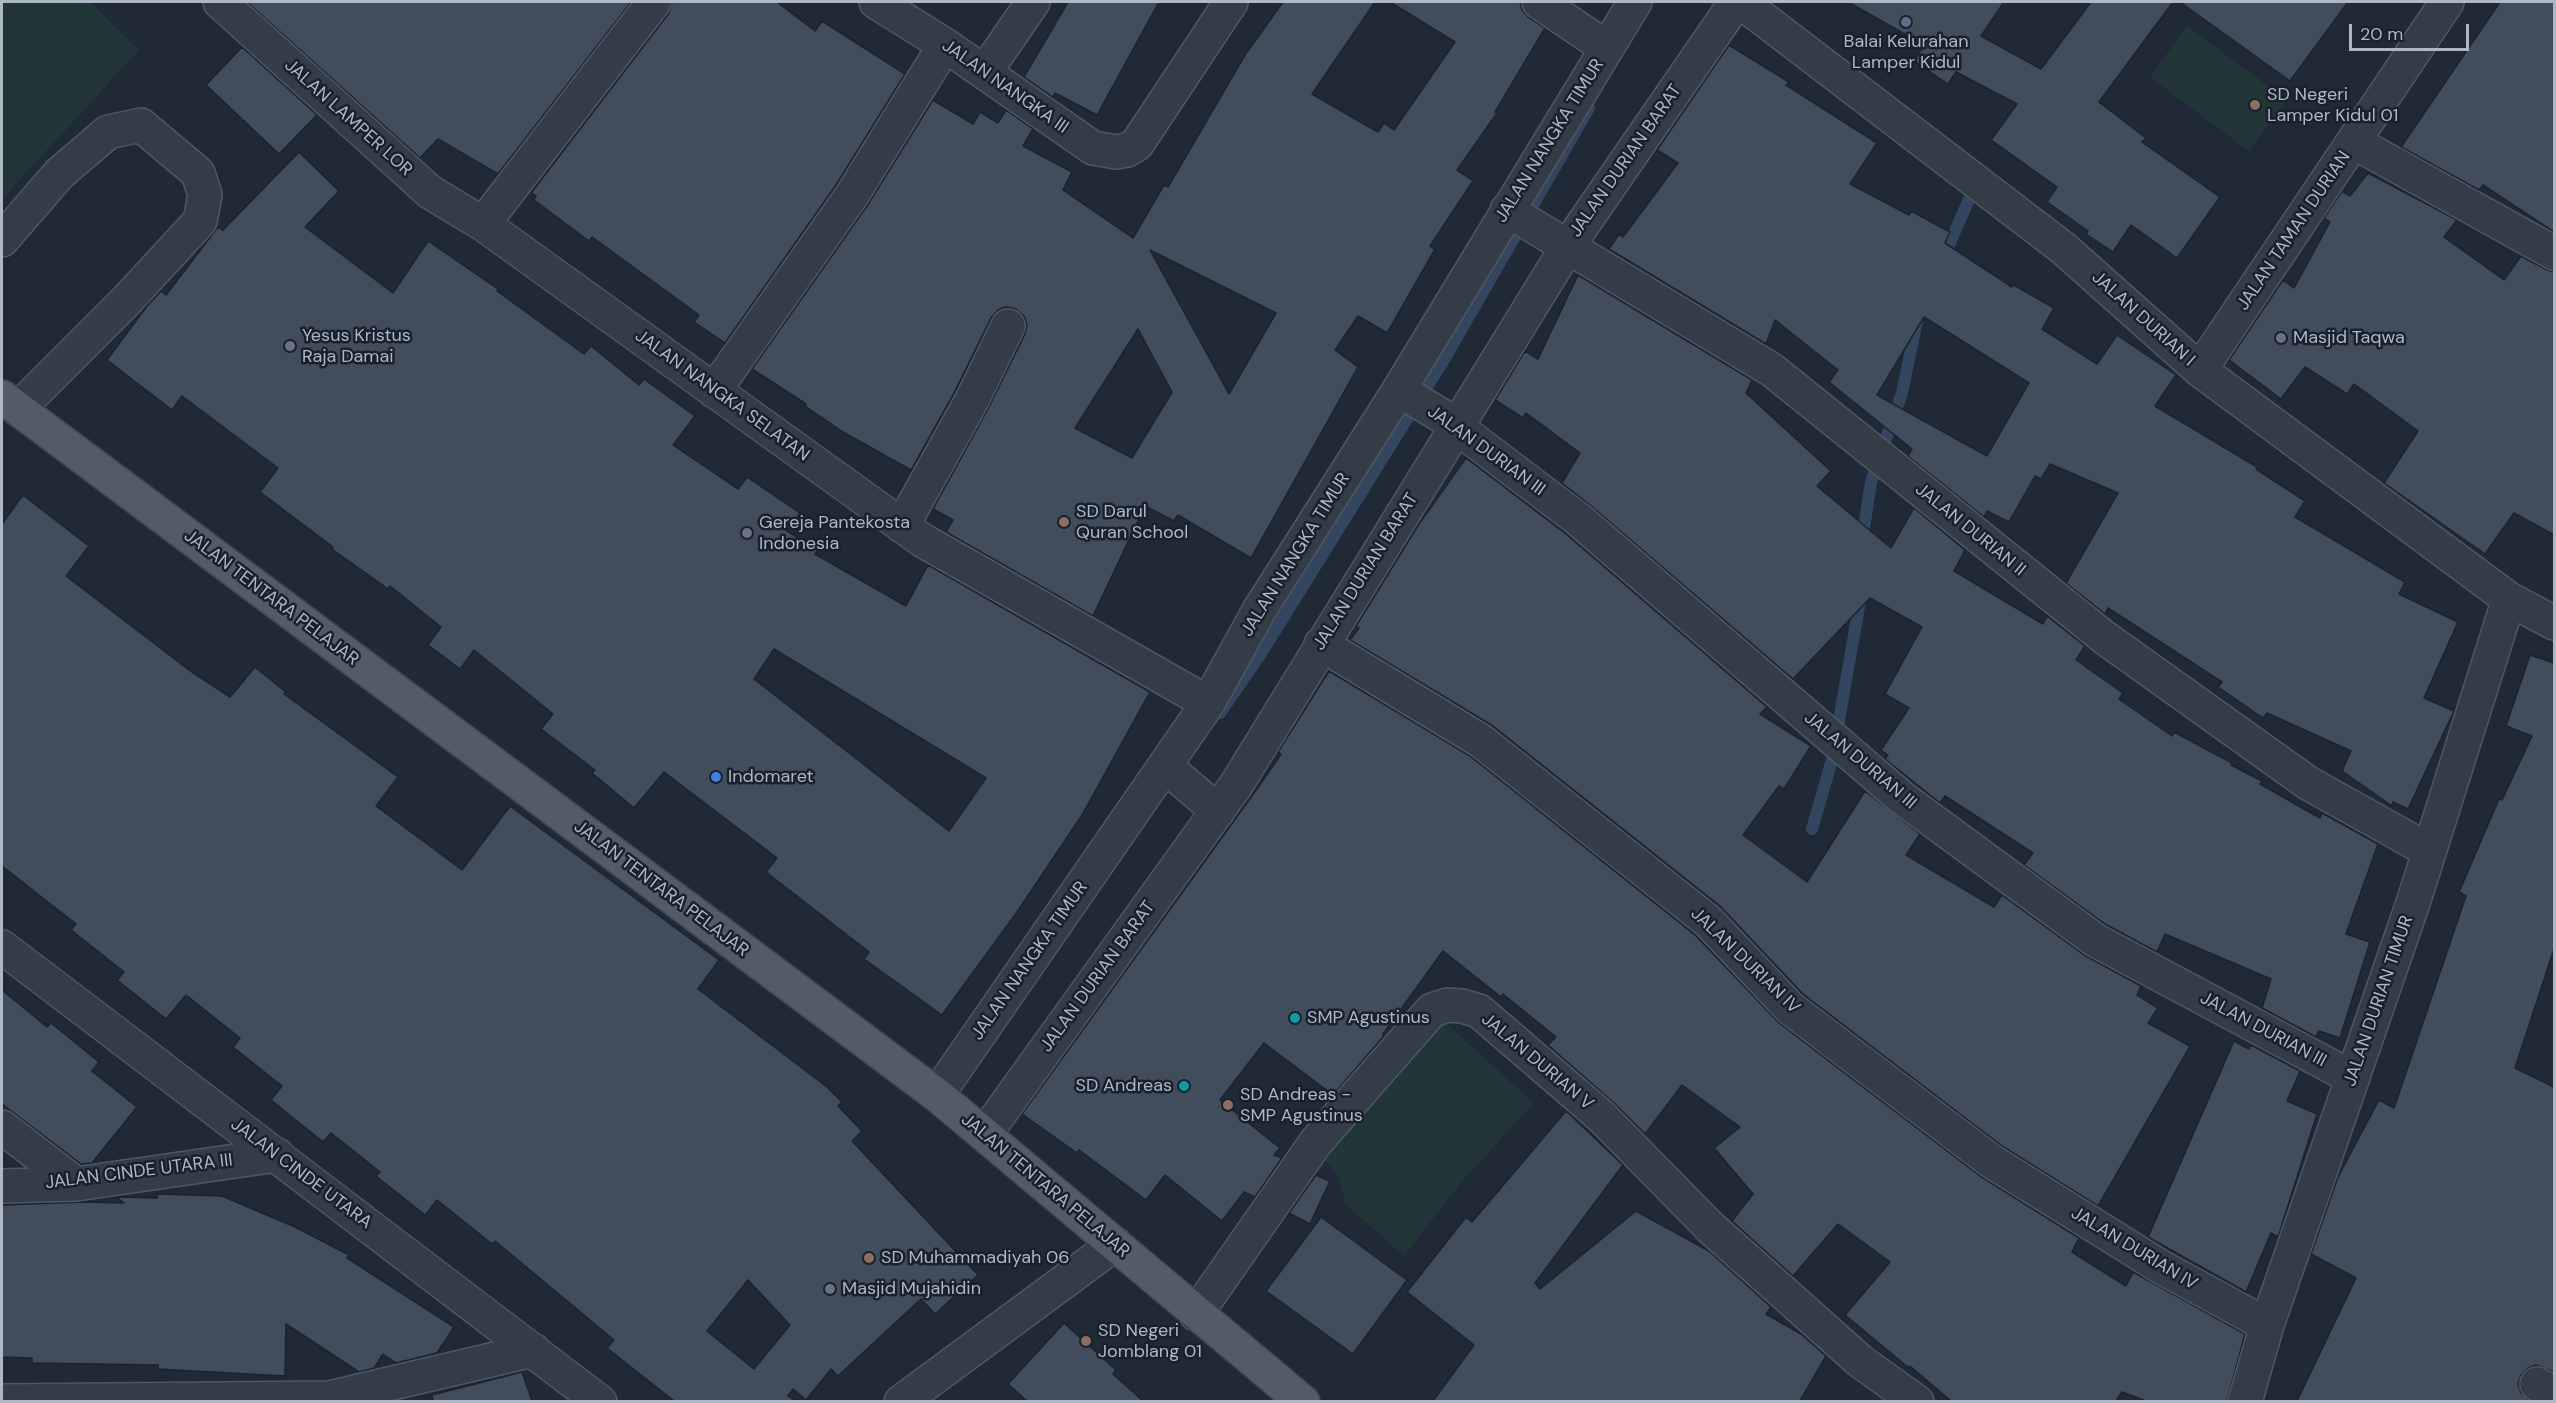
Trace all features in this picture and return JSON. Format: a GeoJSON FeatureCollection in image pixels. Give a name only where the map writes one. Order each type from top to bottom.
{"type":"FeatureCollection","features":[{"type":"Feature","properties":{"kind":"main road","name":"JALAN TENTARA PELAJAR"},"geometry":{"type":"LineString","coordinates":[[10,403],[936,1095],[1302,1401]]}},
{"type":"Feature","properties":{"kind":"street","name":"JALAN LAMPER LOR"},"geometry":{"type":"LineString","coordinates":[[220,2],[430,192],[483,224]]}},
{"type":"Feature","properties":{"kind":"street"},"geometry":{"type":"LineString","coordinates":[[483,224],[654,2]]}},
{"type":"Feature","properties":{"kind":"street","name":"JALAN NANGKA III"},"geometry":{"type":"LineString","coordinates":[[876,2],[945,45],[1093,148],[1116,152],[1127,150],[1137,144],[1231,2]]}},
{"type":"Feature","properties":{"kind":"street"},"geometry":{"type":"LineString","coordinates":[[985,72],[1033,2]]}},
{"type":"Feature","properties":{"kind":"street"},"geometry":{"type":"LineString","coordinates":[[1539,2],[1607,48]]}},
{"type":"Feature","properties":{"kind":"street","name":"JALAN NANGKA TIMUR"},"geometry":{"type":"LineString","coordinates":[[936,1095],[1169,770],[1260,609],[1401,391],[1635,2]]}},
{"type":"Feature","properties":{"kind":"street","name":"JALAN DURIAN BARAT"},"geometry":{"type":"LineString","coordinates":[[985,1134],[1214,807],[1236,786],[1321,644],[1555,239],[1736,2]]}},
{"type":"Feature","properties":{"kind":"street","name":"JALAN DURIAN I"},"geometry":{"type":"LineString","coordinates":[[1741,2],[2063,248],[2200,370],[2510,599],[2554,623]]}},
{"type":"Feature","properties":{"kind":"street","name":"JALAN TAMAN DURIAN"},"geometry":{"type":"LineString","coordinates":[[2200,370],[2447,2]]}},
{"type":"Feature","properties":{"kind":"street"},"geometry":{"type":"LineString","coordinates":[[714,391],[852,195],[945,45]]}},
{"type":"Feature","properties":{"kind":"street"},"geometry":{"type":"LineString","coordinates":[[2,240],[59,174],[108,132],[141,125],[198,173],[205,195],[200,221],[126,301],[10,403]]}},
{"type":"Feature","properties":{"kind":"street"},"geometry":{"type":"LineString","coordinates":[[2354,142],[2554,253]]}},
{"type":"Feature","properties":{"kind":"street","name":"JALAN DURIAN II"},"geometry":{"type":"LineString","coordinates":[[1508,211],[1772,370],[2105,638],[2298,777],[2428,850]]}},
{"type":"Feature","properties":{"kind":"street","name":"JALAN NANGKA SELATAN"},"geometry":{"type":"LineString","coordinates":[[483,224],[922,540],[1208,703]]}},
{"type":"Feature","properties":{"kind":"street"},"geometry":{"type":"LineString","coordinates":[[902,526],[972,400],[1008,326]]}},
{"type":"Feature","properties":{"kind":"street","name":"JALAN DURIAN III"},"geometry":{"type":"LineString","coordinates":[[1401,391],[1449,421],[1578,519],[1902,798],[2096,940],[2353,1078]]}},
{"type":"Feature","properties":{"kind":"street","name":"JALAN DURIAN TIMUR"},"geometry":{"type":"LineString","coordinates":[[2245,1401],[2267,1325],[2413,903],[2428,850],[2510,599]]}},
{"type":"Feature","properties":{"kind":"street","name":"JALAN DURIAN IV"},"geometry":{"type":"LineString","coordinates":[[1321,644],[1480,741],[1708,921],[1790,1008],[1991,1161],[2161,1267],[2267,1325]]}},
{"type":"Feature","properties":{"kind":"street"},"geometry":{"type":"LineString","coordinates":[[1169,770],[1214,807]]}},
{"type":"Feature","properties":{"kind":"street","name":"JALAN CINDE UTARA"},"geometry":{"type":"LineString","coordinates":[[2,947],[600,1401]]}},
{"type":"Feature","properties":{"kind":"street","name":"JALAN DURIAN V"},"geometry":{"type":"LineString","coordinates":[[1196,1314],[1316,1142],[1432,1010],[1448,1005],[1462,1006],[1479,1011],[1602,1117],[1710,1227],[1860,1361],[1917,1401]]}},
{"type":"Feature","properties":{"kind":"street"},"geometry":{"type":"LineString","coordinates":[[2,1127],[76,1184]]}},
{"type":"Feature","properties":{"kind":"street","name":"JALAN CINDE UTARA III"},"geometry":{"type":"LineString","coordinates":[[2,1186],[76,1184],[277,1155]]}},
{"type":"Feature","properties":{"kind":"street"},"geometry":{"type":"LineString","coordinates":[[901,1401],[1115,1244]]}},
{"type":"Feature","properties":{"kind":"street"},"geometry":{"type":"LineString","coordinates":[[2,1401],[329,1398],[533,1350]]}},
{"type":"Feature","properties":{"kind":"green space"},"geometry":{"type":"Polygon","coordinates":[[[2,2],[90,2],[139,50],[2,199],[2,2]]]}},
{"type":"Feature","properties":{"kind":"green space"},"geometry":{"type":"Polygon","coordinates":[[[2187,26],[2287,100],[2249,151],[2150,77],[2187,26]]]}},
{"type":"Feature","properties":{"kind":"green space"},"geometry":{"type":"Polygon","coordinates":[[[1439,1017],[1534,1103],[1464,1179],[1404,1256],[1345,1204],[1340,1179],[1324,1159],[1335,1136],[1439,1017]]]}},
{"type":"Feature","properties":{"kind":"building"},"geometry":{"type":"Polygon","coordinates":[[[247,2],[631,2],[498,174],[438,139],[420,158],[247,2]]]}},
{"type":"Feature","properties":{"kind":"building"},"geometry":{"type":"Polygon","coordinates":[[[672,2],[777,2],[815,31],[822,21],[905,74],[836,185],[725,343],[694,322],[699,315],[592,237],[589,241],[534,200],[536,196],[531,193],[669,13],[672,2]]]}},
{"type":"Feature","properties":{"kind":"building"},"geometry":{"type":"Polygon","coordinates":[[[1068,2],[1159,2],[1097,115],[1055,93],[1053,97],[1024,77],[1068,2]]]}},
{"type":"Feature","properties":{"kind":"building"},"geometry":{"type":"Polygon","coordinates":[[[1283,2],[1375,2],[1312,94],[1378,132],[1384,123],[1394,130],[1455,42],[1390,2],[1520,2],[1522,10],[1528,17],[1545,28],[1495,112],[1497,113],[1457,170],[1473,181],[1430,246],[1435,249],[1387,333],[1358,316],[1335,350],[1358,367],[1251,558],[1178,515],[1174,521],[1145,506],[1093,616],[946,532],[953,520],[933,509],[988,409],[1025,334],[1027,325],[1024,316],[1016,309],[1006,307],[998,310],[991,318],[955,391],[911,470],[843,432],[805,406],[806,404],[752,369],[867,206],[933,100],[973,124],[980,112],[998,123],[1006,110],[1033,129],[1023,146],[1072,172],[1063,190],[1133,238],[1164,185],[1168,187],[1245,55],[1283,2]],[[1150,250],[1229,394],[1276,313],[1150,250]],[[1138,329],[1075,428],[1132,458],[1172,392],[1138,329]]]}},
{"type":"Feature","properties":{"kind":"building"},"geometry":{"type":"Polygon","coordinates":[[[1848,2],[2004,2],[1981,36],[2041,69],[2091,2],[2173,2],[2099,102],[2146,138],[2142,142],[2220,197],[2177,258],[2131,225],[2113,252],[2086,234],[2088,231],[2047,202],[2057,187],[1991,140],[2017,104],[1956,72],[1948,84],[1914,61],[1924,45],[1848,2]]]}},
{"type":"Feature","properties":{"kind":"building"},"geometry":{"type":"Polygon","coordinates":[[[2180,2],[2348,2],[2290,81],[2180,2]]]}},
{"type":"Feature","properties":{"kind":"building"},"geometry":{"type":"Polygon","coordinates":[[[2500,2],[2554,2],[2554,232],[2483,185],[2479,190],[2401,147],[2500,2]]]}},
{"type":"Feature","properties":{"kind":"building"},"geometry":{"type":"Polygon","coordinates":[[[1729,45],[1789,82],[1786,85],[1877,143],[1850,184],[1909,215],[1911,211],[1950,232],[1945,243],[2012,287],[2014,285],[2054,308],[2042,329],[2097,364],[2117,335],[2176,375],[2155,406],[2257,467],[2256,469],[2305,501],[2295,517],[2405,582],[2399,594],[2458,622],[2424,698],[2454,711],[2408,809],[2393,802],[2392,806],[2342,771],[2351,751],[2267,713],[2263,718],[2218,687],[2222,682],[2108,608],[2105,614],[2066,583],[2118,493],[2050,464],[2041,479],[2035,476],[2009,522],[1987,511],[1984,517],[1908,456],[1912,449],[1829,382],[1838,370],[1775,320],[1766,344],[1609,249],[1619,234],[1623,237],[1678,163],[1657,150],[1729,45]],[[1924,317],[1877,395],[1987,456],[2029,383],[1924,317]]]}},
{"type":"Feature","properties":{"kind":"building"},"geometry":{"type":"Polygon","coordinates":[[[242,47],[317,115],[279,154],[206,85],[242,47]]]}},
{"type":"Feature","properties":{"kind":"building"},"geometry":{"type":"Polygon","coordinates":[[[299,152],[339,191],[305,227],[393,293],[428,241],[498,289],[497,291],[584,354],[591,346],[639,385],[644,379],[695,416],[673,445],[738,489],[747,477],[800,513],[787,531],[818,550],[815,554],[906,606],[928,565],[1150,692],[1082,815],[1017,912],[942,1015],[864,959],[869,952],[766,872],[777,858],[664,772],[634,808],[592,773],[595,770],[541,729],[553,714],[474,650],[460,669],[428,645],[441,627],[390,586],[388,589],[332,549],[333,547],[260,492],[278,468],[182,396],[172,410],[107,360],[147,306],[161,291],[166,295],[218,227],[223,230],[299,152]],[[774,649],[754,679],[949,831],[986,778],[774,649]]]}},
{"type":"Feature","properties":{"kind":"building"},"geometry":{"type":"Polygon","coordinates":[[[2368,173],[2457,220],[2444,237],[2504,280],[2521,256],[2554,272],[2554,535],[2514,513],[2485,554],[2384,483],[2418,431],[2354,384],[2347,394],[2305,367],[2281,399],[2229,360],[2283,280],[2294,288],[2330,222],[2324,218],[2342,191],[2350,196],[2368,173]]]}},
{"type":"Feature","properties":{"kind":"building"},"geometry":{"type":"Polygon","coordinates":[[[1578,275],[1752,380],[1746,393],[1831,471],[1817,486],[1891,548],[1914,508],[1965,550],[1954,571],[2043,624],[2047,616],[2085,646],[2076,660],[2123,693],[2119,699],[2172,736],[2174,732],[2232,763],[2231,765],[2262,781],[2260,784],[2320,818],[2322,813],[2378,844],[2346,934],[2370,942],[2340,1038],[2319,1031],[2316,1037],[2262,1008],[2271,979],[2165,934],[2157,952],[2105,924],[2024,865],[2033,853],[1945,796],[1940,803],[1885,759],[1888,755],[1881,750],[1909,708],[1885,694],[1922,627],[1870,598],[1793,679],[1562,483],[1580,453],[1526,413],[1523,418],[1495,400],[1525,351],[1538,359],[1578,275]]]}},
{"type":"Feature","properties":{"kind":"building"},"geometry":{"type":"Polygon","coordinates":[[[1466,458],[1566,534],[1767,707],[1760,714],[1811,746],[1784,789],[1779,786],[1743,835],[1807,882],[1865,791],[1920,834],[1906,855],[1994,907],[2002,895],[2084,955],[2141,986],[2137,995],[2158,1008],[2148,1023],[2190,1046],[2098,1206],[2002,1146],[1803,994],[1720,906],[1493,726],[1350,640],[1359,628],[1356,626],[1419,524],[1466,458]]]}},
{"type":"Feature","properties":{"kind":"building"},"geometry":{"type":"Polygon","coordinates":[[[23,495],[89,546],[66,576],[189,670],[230,697],[255,667],[286,692],[284,694],[398,777],[376,806],[462,870],[510,806],[719,960],[698,989],[827,1087],[842,1102],[838,1106],[862,1131],[852,1141],[978,1275],[935,1314],[921,1299],[838,1376],[831,1369],[806,1400],[793,1389],[788,1396],[795,1401],[674,1401],[607,1348],[614,1340],[495,1241],[492,1244],[437,1200],[425,1215],[376,1176],[380,1172],[331,1133],[323,1142],[271,1100],[282,1086],[233,1047],[240,1038],[186,995],[166,1019],[117,980],[124,972],[71,930],[76,924],[2,866],[2,524],[23,495]],[[748,1280],[707,1331],[754,1369],[790,1325],[748,1280]]]}},
{"type":"Feature","properties":{"kind":"building"},"geometry":{"type":"Polygon","coordinates":[[[2530,655],[2554,663],[2554,949],[2515,1068],[2554,1087],[2554,1372],[2536,1365],[2528,1368],[2521,1375],[2518,1384],[2521,1393],[2530,1401],[2297,1401],[2356,1278],[2311,1254],[2338,1177],[2379,1100],[2394,1108],[2466,896],[2459,892],[2499,799],[2502,800],[2532,736],[2506,726],[2530,655]]]}},
{"type":"Feature","properties":{"kind":"building"},"geometry":{"type":"Polygon","coordinates":[[[1329,671],[1470,756],[1695,935],[1779,1023],[1980,1176],[2079,1238],[2072,1252],[2126,1286],[2133,1272],[2245,1334],[2227,1401],[2146,1401],[2122,1392],[2116,1401],[1951,1401],[1845,1315],[1890,1262],[1838,1224],[1793,1276],[1732,1221],[1753,1194],[1714,1148],[1740,1127],[1682,1085],[1645,1134],[1614,1103],[1548,1045],[1556,1037],[1503,994],[1501,997],[1443,951],[1383,1037],[1333,1095],[1264,1043],[1220,1100],[1280,1148],[1274,1155],[1282,1158],[1255,1197],[1244,1192],[1222,1221],[1165,1175],[1146,1200],[1079,1150],[1077,1153],[1022,1114],[1257,789],[1281,754],[1278,752],[1329,671]]]}},
{"type":"Feature","properties":{"kind":"building"},"geometry":{"type":"Polygon","coordinates":[[[2,990],[47,1027],[51,1023],[99,1062],[92,1071],[137,1107],[92,1163],[81,1164],[2,1104],[2,990]]]}},
{"type":"Feature","properties":{"kind":"building"},"geometry":{"type":"Polygon","coordinates":[[[2234,1041],[2249,1049],[2251,1045],[2300,1071],[2287,1101],[2317,1114],[2278,1237],[2271,1233],[2246,1292],[2148,1237],[2234,1041]]]}},
{"type":"Feature","properties":{"kind":"building"},"geometry":{"type":"Polygon","coordinates":[[[1566,1111],[1623,1165],[1535,1283],[1540,1289],[1636,1211],[1709,1251],[1771,1307],[1766,1314],[1801,1334],[1826,1356],[1800,1401],[1433,1401],[1474,1345],[1407,1292],[1466,1217],[1472,1222],[1566,1111]]]}},
{"type":"Feature","properties":{"kind":"building"},"geometry":{"type":"Polygon","coordinates":[[[1316,1175],[1330,1181],[1310,1224],[1289,1213],[1316,1175]]]}},
{"type":"Feature","properties":{"kind":"building"},"geometry":{"type":"Polygon","coordinates":[[[157,1194],[222,1196],[295,1227],[349,1255],[347,1258],[454,1327],[437,1353],[396,1363],[383,1354],[374,1368],[359,1372],[286,1324],[285,1376],[158,1369],[158,1365],[32,1363],[32,1358],[2,1357],[2,1205],[124,1203],[116,1197],[157,1198],[157,1194]]]}},
{"type":"Feature","properties":{"kind":"building"},"geometry":{"type":"Polygon","coordinates":[[[1321,1217],[1407,1280],[1353,1354],[1266,1291],[1321,1217]]]}},
{"type":"Feature","properties":{"kind":"building"},"geometry":{"type":"Polygon","coordinates":[[[1064,1323],[1116,1370],[1113,1374],[1143,1401],[1027,1401],[1008,1384],[1064,1323]]]}},
{"type":"Feature","properties":{"kind":"building"},"geometry":{"type":"Polygon","coordinates":[[[522,1372],[532,1401],[433,1401],[432,1395],[522,1372]]]}},
{"type":"Feature","properties":{"kind":"waterway"},"geometry":{"type":"LineString","coordinates":[[1220,713],[1260,655],[1445,358],[1589,108]]}},
{"type":"Feature","properties":{"kind":"waterway"},"geometry":{"type":"LineString","coordinates":[[1942,261],[1973,190],[1966,186]]}},
{"type":"Feature","properties":{"kind":"waterway"},"geometry":{"type":"LineString","coordinates":[[1862,542],[1871,482],[1902,393],[1917,321]]}},
{"type":"Feature","properties":{"kind":"waterway"},"geometry":{"type":"LineString","coordinates":[[1812,829],[1832,760],[1859,607],[1859,595]]}},
{"type":"Feature","properties":{"kind":"place","name":"Balai Kelurahan Lamper Kidul"},"geometry":{"type":"Point","coordinates":[1906,22]}},
{"type":"Feature","properties":{"kind":"place","name":"SD Negeri Lamper Kidul 01"},"geometry":{"type":"Point","coordinates":[2255,105]}},
{"type":"Feature","properties":{"kind":"place","name":"Masjid Taqwa"},"geometry":{"type":"Point","coordinates":[2281,338]}},
{"type":"Feature","properties":{"kind":"place","name":"Yesus Kristus Raja Damai"},"geometry":{"type":"Point","coordinates":[290,346]}},
{"type":"Feature","properties":{"kind":"place","name":"SD Darul Quran School"},"geometry":{"type":"Point","coordinates":[1064,522]}},
{"type":"Feature","properties":{"kind":"place","name":"Gereja Pantekosta Indonesia"},"geometry":{"type":"Point","coordinates":[747,533]}},
{"type":"Feature","properties":{"kind":"place","name":"Indomaret"},"geometry":{"type":"Point","coordinates":[716,777]}},
{"type":"Feature","properties":{"kind":"place","name":"SMP Agustinus"},"geometry":{"type":"Point","coordinates":[1295,1018]}},
{"type":"Feature","properties":{"kind":"place","name":"SD Andreas"},"geometry":{"type":"Point","coordinates":[1184,1086]}},
{"type":"Feature","properties":{"kind":"place","name":"SD Andreas - SMP Agustinus"},"geometry":{"type":"Point","coordinates":[1228,1105]}},
{"type":"Feature","properties":{"kind":"place","name":"SD Muhammadiyah 06"},"geometry":{"type":"Point","coordinates":[869,1258]}},
{"type":"Feature","properties":{"kind":"place","name":"Masjid Mujahidin"},"geometry":{"type":"Point","coordinates":[830,1289]}},
{"type":"Feature","properties":{"kind":"place","name":"SD Negeri Jomblang 01"},"geometry":{"type":"Point","coordinates":[1086,1341]}}]}
